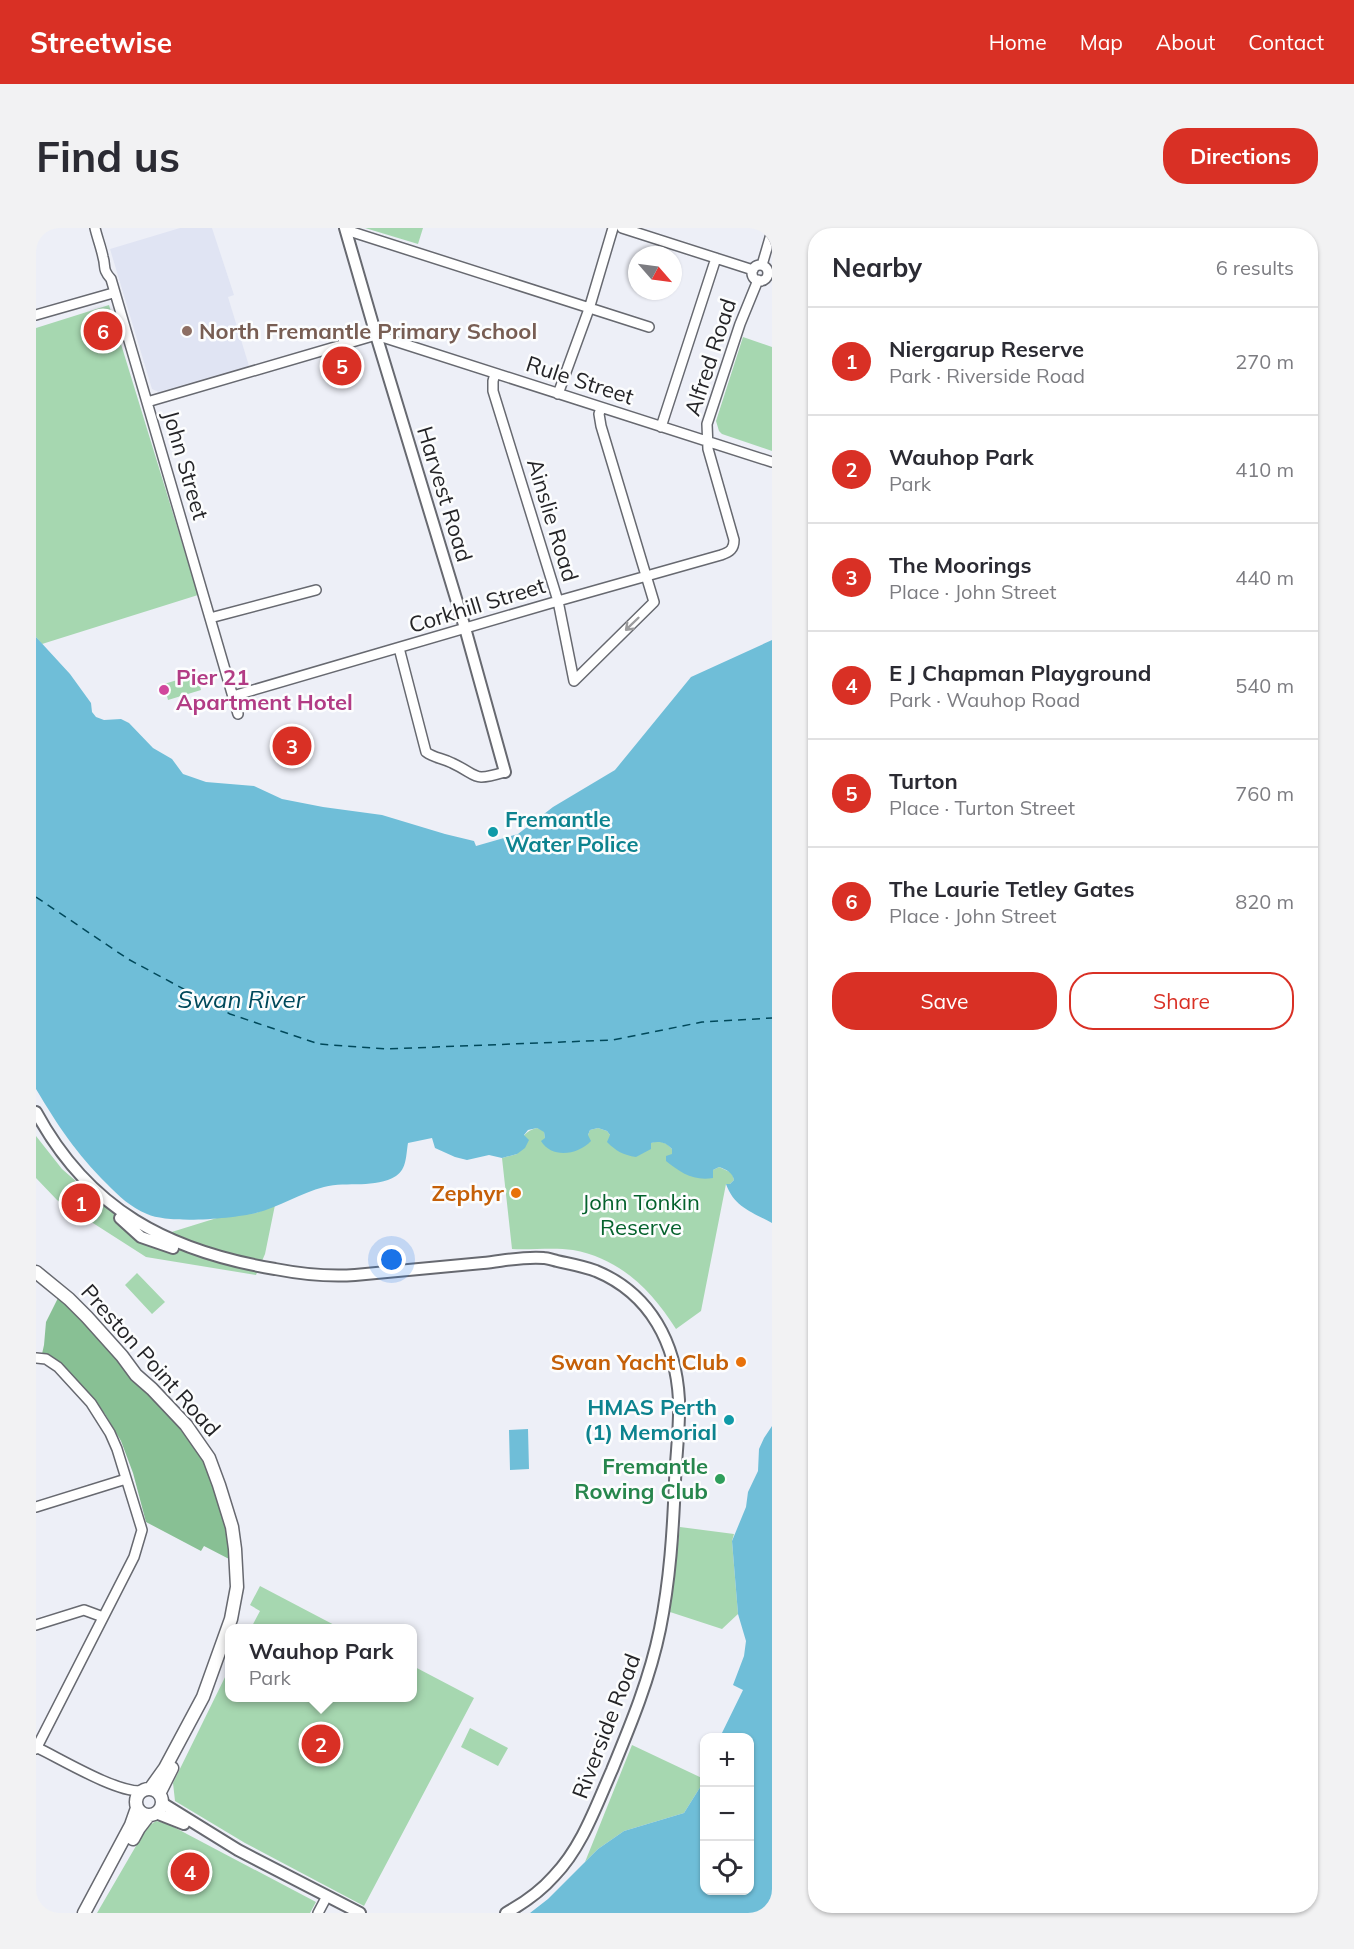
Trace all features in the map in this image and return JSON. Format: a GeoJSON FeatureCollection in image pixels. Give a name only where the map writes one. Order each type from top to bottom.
{"type":"FeatureCollection","features":[{"type":"Feature","properties":{"kind":"main road","name":"Preston Point Road"},"geometry":{"type":"LineString","coordinates":[[36,1264],[71,1293],[132,1358],[140,1371],[151,1379],[184,1413],[200,1432],[214,1455],[225,1481],[230,1506],[237,1520],[244,1568],[242,1598],[235,1624]]}},
{"type":"Feature","properties":{"kind":"main road","name":"Preston Point Road"},"geometry":{"type":"LineString","coordinates":[[36,1272],[87,1317],[136,1375],[186,1425],[209,1458],[222,1494],[235,1549],[237,1587],[229,1624]]}},
{"type":"Feature","properties":{"kind":"main road","name":"Preston Point Road"},"geometry":{"type":"LineString","coordinates":[[92,1913],[139,1828],[165,1768],[203,1697],[225,1636]]}},
{"type":"Feature","properties":{"kind":"main road","name":"Preston Point Road"},"geometry":{"type":"LineString","coordinates":[[84,1913],[131,1826],[149,1802],[205,1707],[225,1654]]}},
{"type":"Feature","properties":{"kind":"street","name":"John Street"},"geometry":{"type":"LineString","coordinates":[[94,228],[104,259],[105,273],[111,279],[113,293],[238,714]]}},
{"type":"Feature","properties":{"kind":"street"},"geometry":{"type":"LineString","coordinates":[[558,394],[589,309],[613,228]]}},
{"type":"Feature","properties":{"kind":"street"},"geometry":{"type":"LineString","coordinates":[[622,228],[753,270]]}},
{"type":"Feature","properties":{"kind":"street"},"geometry":{"type":"LineString","coordinates":[[346,229],[649,327]]}},
{"type":"Feature","properties":{"kind":"street","name":"Harvest Road"},"geometry":{"type":"LineString","coordinates":[[346,229],[465,628],[505,772]]}},
{"type":"Feature","properties":{"kind":"street"},"geometry":{"type":"LineString","coordinates":[[762,265],[772,231]]}},
{"type":"Feature","properties":{"kind":"street"},"geometry":{"type":"LineString","coordinates":[[661,427],[716,258]]}},
{"type":"Feature","properties":{"kind":"street"},"geometry":{"type":"LineString","coordinates":[[762,265],[767,269],[770,277],[758,280],[753,277],[753,270],[756,266],[762,265]]}},
{"type":"Feature","properties":{"kind":"street","name":"Alfred Road"},"geometry":{"type":"LineString","coordinates":[[731,551],[734,540],[707,442],[707,424],[749,299],[758,280]]}},
{"type":"Feature","properties":{"kind":"street"},"geometry":{"type":"LineString","coordinates":[[36,315],[113,293]]}},
{"type":"Feature","properties":{"kind":"street"},"geometry":{"type":"LineString","coordinates":[[147,402],[376,335]]}},
{"type":"Feature","properties":{"kind":"street","name":"Rule Street"},"geometry":{"type":"LineString","coordinates":[[376,335],[772,462]]}},
{"type":"Feature","properties":{"kind":"street","name":"Ainslie Road"},"geometry":{"type":"LineString","coordinates":[[495,374],[493,391],[558,601],[574,681],[654,602],[646,576]]}},
{"type":"Feature","properties":{"kind":"street"},"geometry":{"type":"LineString","coordinates":[[601,408],[599,414],[601,426],[646,576]]}},
{"type":"Feature","properties":{"kind":"street","name":"Corkhill Street"},"geometry":{"type":"LineString","coordinates":[[233,696],[731,551]]}},
{"type":"Feature","properties":{"kind":"street"},"geometry":{"type":"LineString","coordinates":[[210,618],[316,590]]}},
{"type":"Feature","properties":{"kind":"street"},"geometry":{"type":"LineString","coordinates":[[399,648],[426,752],[434,758],[453,763],[476,777],[488,777],[505,772]]}},
{"type":"Feature","properties":{"kind":"street","name":"Riverside Road"},"geometry":{"type":"LineString","coordinates":[[36,1112],[45,1130],[76,1170],[106,1201],[154,1233],[200,1251],[231,1261],[295,1273],[334,1275],[522,1258],[546,1258],[599,1272],[624,1287],[656,1320],[667,1342],[676,1376],[679,1403],[667,1598],[657,1646],[642,1697],[590,1820],[573,1853],[555,1876],[530,1899],[506,1913]]}},
{"type":"Feature","properties":{"kind":"street","name":"Riverside Road"},"geometry":{"type":"LineString","coordinates":[[36,1122],[75,1177],[141,1237],[243,1270],[298,1280],[346,1282],[544,1264],[555,1261]]}},
{"type":"Feature","properties":{"kind":"street"},"geometry":{"type":"LineString","coordinates":[[36,1358],[46,1359],[58,1367],[100,1414],[117,1449],[142,1530],[134,1557],[36,1748],[149,1802],[209,1838],[238,1850],[360,1913]]}},
{"type":"Feature","properties":{"kind":"street"},"geometry":{"type":"LineString","coordinates":[[36,1507],[126,1479]]}},
{"type":"Feature","properties":{"kind":"street"},"geometry":{"type":"LineString","coordinates":[[36,1625],[84,1610],[103,1617]]}},
{"type":"Feature","properties":{"kind":"street"},"geometry":{"type":"LineString","coordinates":[[318,1913],[327,1896]]}},
{"type":"Feature","properties":{"kind":"shaded area","name":"North Fremantle Primary School"},"geometry":{"type":"Polygon","coordinates":[[[180,228],[212,228],[234,295],[228,297],[249,366],[159,392],[152,389],[110,249],[180,228]]]}},
{"type":"Feature","properties":{"kind":"green space"},"geometry":{"type":"Polygon","coordinates":[[[365,228],[423,228],[418,244],[365,228]]]}},
{"type":"Feature","properties":{"kind":"green space"},"geometry":{"type":"Polygon","coordinates":[[[109,305],[198,595],[42,644],[36,637],[36,328],[109,305]]]}},
{"type":"Feature","properties":{"kind":"green space"},"geometry":{"type":"Polygon","coordinates":[[[743,337],[772,347],[772,451],[722,434],[716,421],[743,337]]]}},
{"type":"Feature","properties":{"kind":"green space"},"geometry":{"type":"Polygon","coordinates":[[[197,674],[201,690],[168,700],[164,684],[197,674]]]}},
{"type":"Feature","properties":{"kind":"green space","name":"John Tonkin Reserve"},"geometry":{"type":"Polygon","coordinates":[[[537,1128],[544,1131],[545,1138],[588,1135],[590,1130],[598,1128],[607,1131],[610,1135],[650,1143],[659,1141],[672,1149],[672,1154],[713,1178],[713,1170],[719,1167],[732,1173],[734,1180],[726,1184],[701,1311],[676,1329],[645,1289],[633,1278],[606,1261],[573,1250],[512,1249],[502,1158],[517,1154],[525,1135],[537,1128]]]}},
{"type":"Feature","properties":{"kind":"green space"},"geometry":{"type":"Polygon","coordinates":[[[36,1136],[62,1169],[130,1228],[162,1235],[220,1217],[256,1213],[275,1205],[265,1254],[256,1275],[146,1257],[57,1200],[36,1178],[36,1136]]]}},
{"type":"Feature","properties":{"kind":"green space"},"geometry":{"type":"Polygon","coordinates":[[[137,1273],[165,1302],[152,1314],[125,1285],[137,1273]]]}},
{"type":"Feature","properties":{"kind":"green space"},"geometry":{"type":"Polygon","coordinates":[[[60,1294],[75,1309],[76,1315],[199,1443],[225,1516],[231,1560],[204,1546],[201,1551],[146,1522],[133,1473],[121,1441],[105,1414],[85,1391],[42,1354],[46,1322],[60,1294]]]}},
{"type":"Feature","properties":{"kind":"green space"},"geometry":{"type":"Polygon","coordinates":[[[680,1527],[734,1534],[732,1541],[738,1614],[722,1629],[670,1612],[680,1527]]]}},
{"type":"Feature","properties":{"kind":"green space"},"geometry":{"type":"Polygon","coordinates":[[[260,1586],[332,1624],[253,1624],[260,1611],[250,1605],[260,1586]]]}},
{"type":"Feature","properties":{"kind":"green space"},"geometry":{"type":"Polygon","coordinates":[[[417,1668],[474,1698],[364,1906],[245,1843],[175,1801],[173,1783],[225,1677],[225,1702],[417,1702],[417,1668]]]}},
{"type":"Feature","properties":{"kind":"green space"},"geometry":{"type":"Polygon","coordinates":[[[470,1728],[508,1748],[498,1766],[461,1747],[470,1728]]]}},
{"type":"Feature","properties":{"kind":"green space"},"geometry":{"type":"Polygon","coordinates":[[[632,1745],[700,1777],[700,1787],[684,1813],[624,1831],[598,1849],[585,1862],[632,1745]]]}},
{"type":"Feature","properties":{"kind":"green space"},"geometry":{"type":"Polygon","coordinates":[[[156,1821],[168,1824],[316,1902],[310,1913],[97,1913],[147,1827],[156,1821]]]}},
{"type":"Feature","properties":{"kind":"water","name":"Swan River"},"geometry":{"type":"Polygon","coordinates":[[[36,637],[70,674],[91,703],[92,712],[96,717],[104,720],[121,719],[129,723],[153,748],[172,759],[183,774],[206,782],[254,786],[282,799],[382,815],[474,841],[476,846],[518,834],[553,807],[615,770],[691,677],[772,640],[772,1223],[739,1204],[729,1192],[726,1184],[734,1180],[727,1170],[719,1167],[713,1170],[713,1178],[693,1177],[666,1161],[666,1156],[672,1154],[672,1149],[665,1143],[651,1143],[651,1149],[636,1157],[631,1156],[614,1148],[607,1142],[610,1135],[607,1131],[598,1128],[590,1130],[588,1135],[591,1141],[586,1146],[565,1153],[558,1153],[546,1147],[541,1141],[545,1138],[544,1132],[537,1128],[528,1130],[524,1135],[529,1140],[525,1148],[517,1154],[502,1158],[489,1155],[467,1160],[455,1157],[435,1148],[432,1138],[408,1143],[400,1173],[388,1180],[370,1184],[324,1187],[265,1210],[245,1215],[216,1219],[170,1219],[147,1214],[125,1201],[96,1173],[77,1150],[36,1089],[36,637]]]}},
{"type":"Feature","properties":{"kind":"water"},"geometry":{"type":"Polygon","coordinates":[[[772,1426],[772,1913],[530,1913],[548,1899],[598,1849],[624,1831],[684,1813],[700,1787],[700,1895],[754,1895],[754,1733],[722,1733],[743,1690],[733,1685],[744,1656],[746,1641],[738,1614],[732,1541],[746,1507],[748,1492],[758,1471],[759,1449],[772,1426]]]}},
{"type":"Feature","properties":{"kind":"water"},"geometry":{"type":"Polygon","coordinates":[[[528,1429],[529,1469],[510,1470],[509,1430],[528,1429]]]}},
{"type":"Feature","properties":{"kind":"ferry route"},"geometry":{"type":"LineString","coordinates":[[36,897],[128,959],[230,1014],[319,1044],[386,1049],[613,1040],[702,1022],[772,1018]]}},
{"type":"Feature","properties":{"kind":"place","name":"The Laurie Tetley Gates"},"geometry":{"type":"Point","coordinates":[103,331]}},
{"type":"Feature","properties":{"kind":"place","name":"North Fremantle Primary School"},"geometry":{"type":"Point","coordinates":[187,331]}},
{"type":"Feature","properties":{"kind":"place","name":"Turton"},"geometry":{"type":"Point","coordinates":[342,366]}},
{"type":"Feature","properties":{"kind":"place","name":"Pier 21 Apartment Hotel"},"geometry":{"type":"Point","coordinates":[164,690]}},
{"type":"Feature","properties":{"kind":"place","name":"The Moorings"},"geometry":{"type":"Point","coordinates":[292,746]}},
{"type":"Feature","properties":{"kind":"place","name":"Fremantle Water Police"},"geometry":{"type":"Point","coordinates":[493,832]}},
{"type":"Feature","properties":{"kind":"place","name":"Zephyr"},"geometry":{"type":"Point","coordinates":[516,1193]}},
{"type":"Feature","properties":{"kind":"place","name":"Niergarup Reserve"},"geometry":{"type":"Point","coordinates":[81,1203]}},
{"type":"Feature","properties":{"kind":"place","name":"Swan Yacht Club"},"geometry":{"type":"Point","coordinates":[741,1362]}},
{"type":"Feature","properties":{"kind":"place","name":"HMAS Perth (1) Memorial"},"geometry":{"type":"Point","coordinates":[729,1420]}},
{"type":"Feature","properties":{"kind":"place","name":"Fremantle Rowing Club"},"geometry":{"type":"Point","coordinates":[720,1479]}},
{"type":"Feature","properties":{"kind":"place","name":"Wauhop Park"},"geometry":{"type":"Point","coordinates":[321,1744]}},
{"type":"Feature","properties":{"kind":"place","name":"E J Chapman Playground"},"geometry":{"type":"Point","coordinates":[190,1872]}}]}
